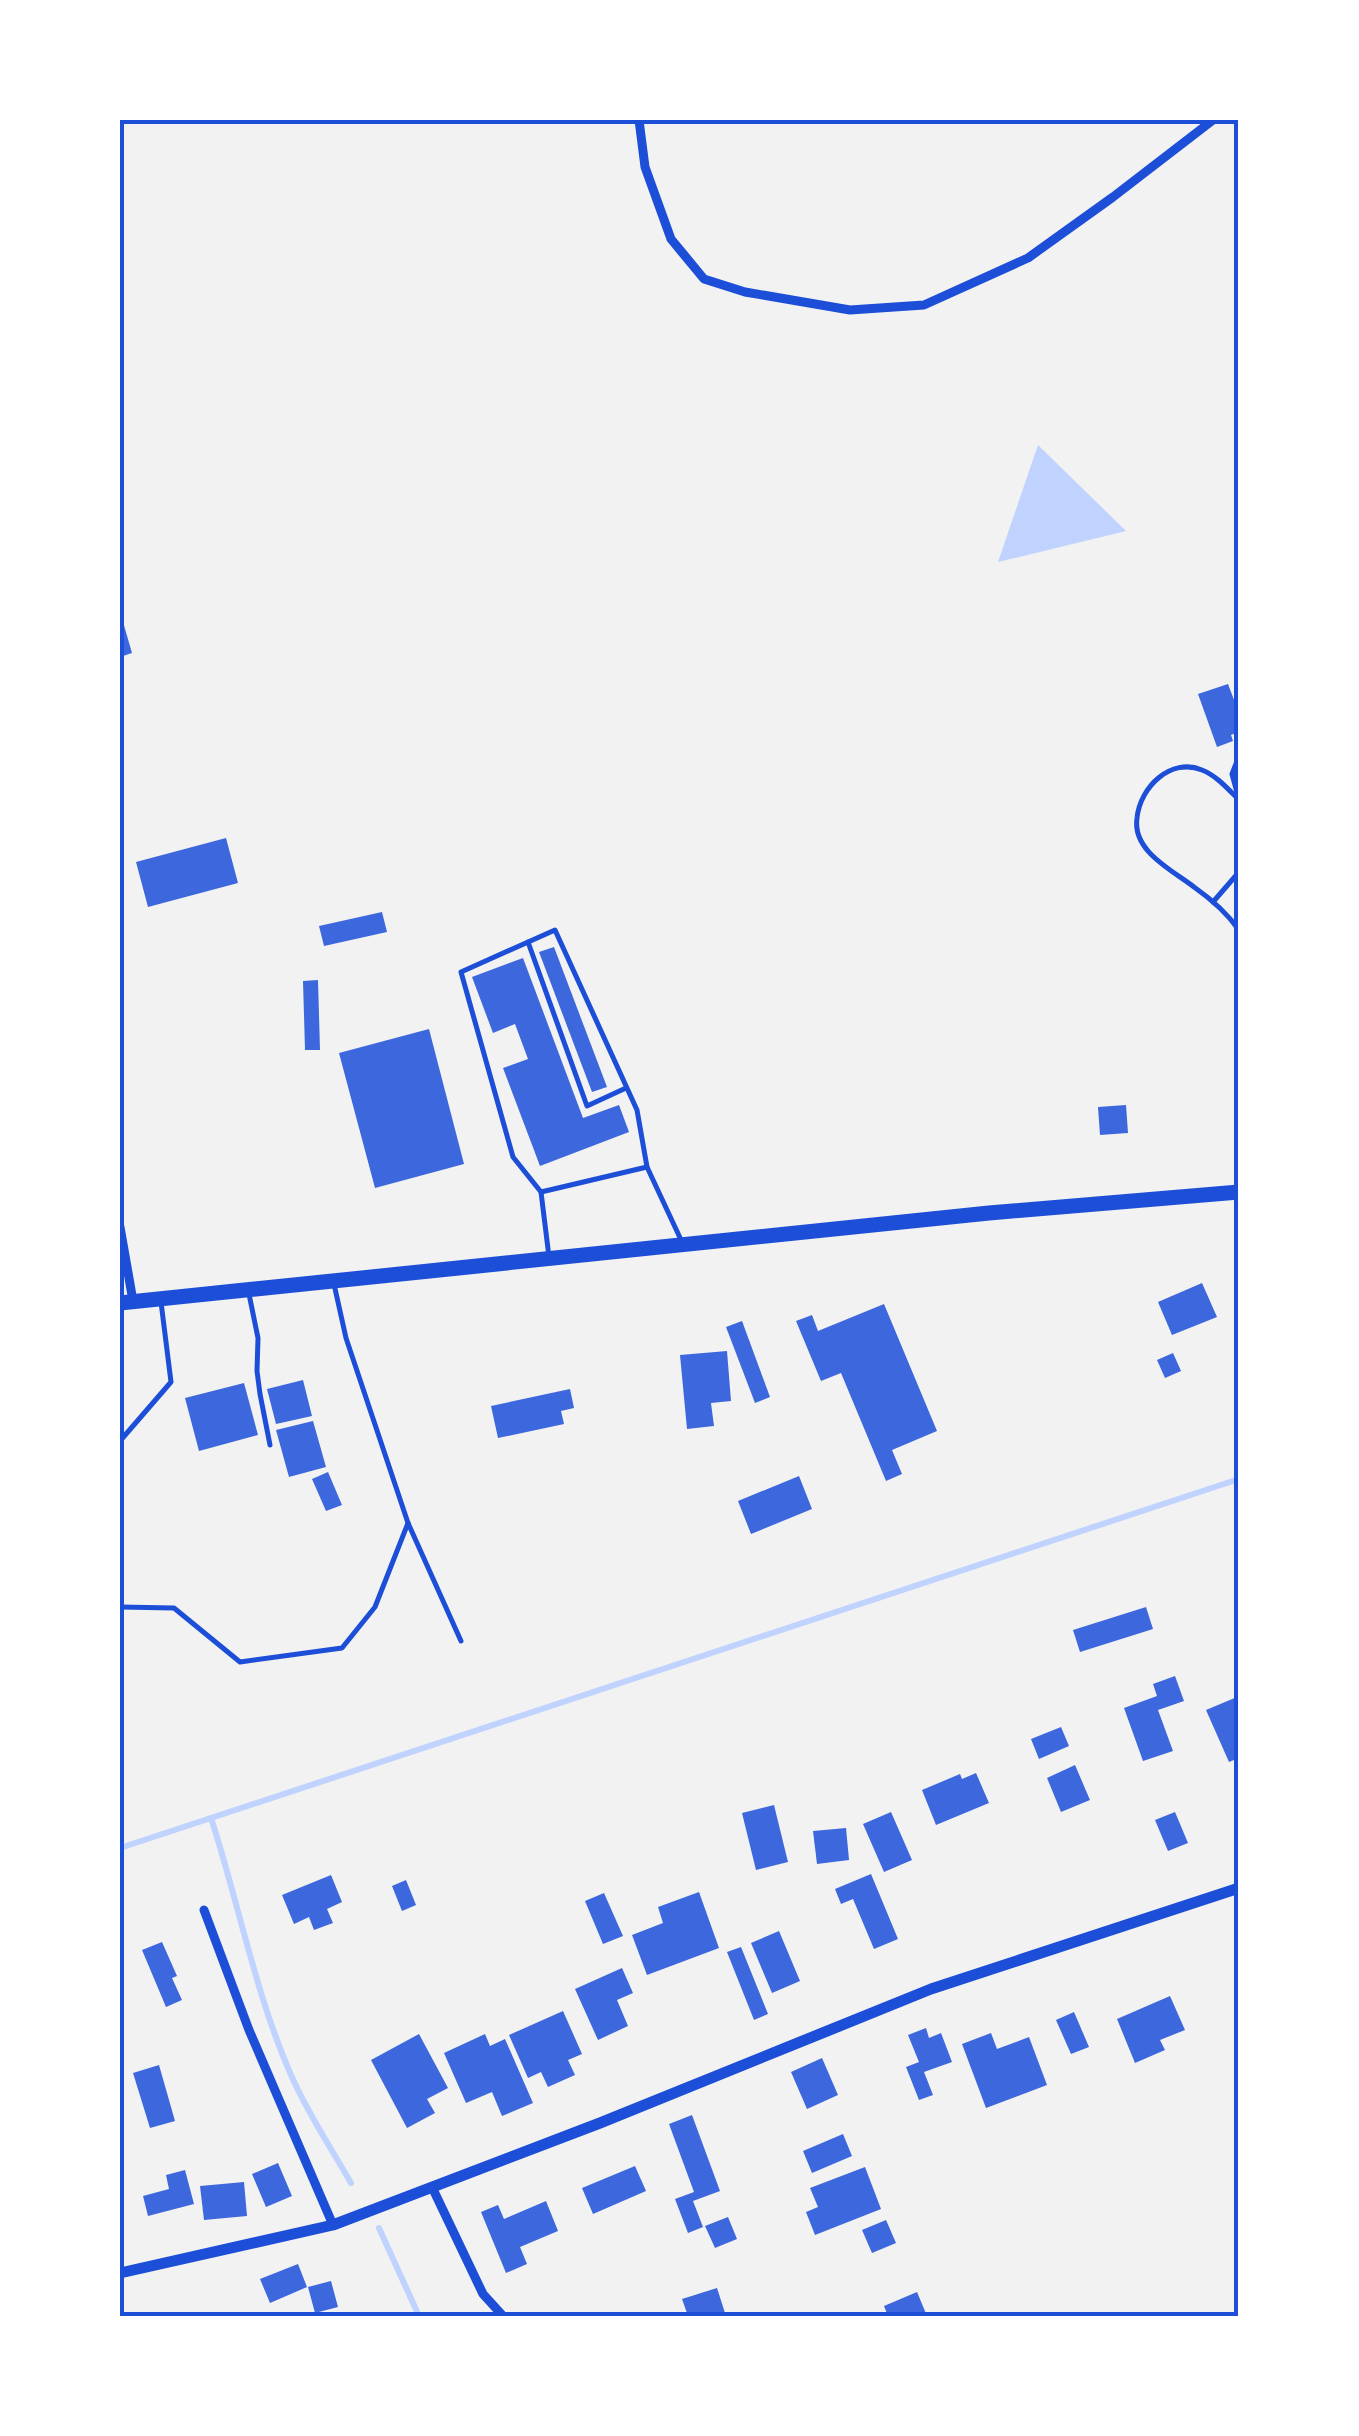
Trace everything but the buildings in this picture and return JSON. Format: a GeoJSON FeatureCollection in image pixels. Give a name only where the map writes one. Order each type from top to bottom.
{"type":"FeatureCollection","features":[{"type":"Feature","properties":{"kind":"main road"},"geometry":{"type":"LineString","coordinates":[[126,1302],[970,1215],[1239,1192]]}},
{"type":"Feature","properties":{"kind":"street"},"geometry":{"type":"LineString","coordinates":[[639,120],[645,167],[670,240],[704,279],[745,292],[850,310],[924,305],[1028,258],[1213,120]]}},
{"type":"Feature","properties":{"kind":"street"},"geometry":{"type":"LineString","coordinates":[[120,1227],[126,1302]]}},
{"type":"Feature","properties":{"kind":"street"},"geometry":{"type":"LineString","coordinates":[[120,2273],[333,2225],[618,2116],[931,1988],[1239,1888]]}},
{"type":"Feature","properties":{"kind":"street"},"geometry":{"type":"LineString","coordinates":[[204,1910],[333,2225]]}},
{"type":"Feature","properties":{"kind":"street"},"geometry":{"type":"LineString","coordinates":[[432,2187],[483,2294],[503,2316]]}},
{"type":"Feature","properties":{"kind":"lane"},"geometry":{"type":"LineString","coordinates":[[1239,756],[1232,774],[1239,800]]}},
{"type":"Feature","properties":{"kind":"lane"},"geometry":{"type":"LineString","coordinates":[[1239,800],[1218,780],[1186,766],[1161,774],[1144,794],[1136,820],[1143,845],[1163,866],[1230,917],[1239,930]]}},
{"type":"Feature","properties":{"kind":"lane"},"geometry":{"type":"LineString","coordinates":[[1213,902],[1239,872]]}},
{"type":"Feature","properties":{"kind":"lane"},"geometry":{"type":"LineString","coordinates":[[549,1259],[541,1192],[513,1156],[461,972],[556,930],[637,1110],[648,1167],[683,1245]]}},
{"type":"Feature","properties":{"kind":"lane"},"geometry":{"type":"LineString","coordinates":[[528,942],[586,1106],[626,1088]]}},
{"type":"Feature","properties":{"kind":"lane"},"geometry":{"type":"LineString","coordinates":[[541,1192],[648,1167]]}},
{"type":"Feature","properties":{"kind":"lane"},"geometry":{"type":"LineString","coordinates":[[333,1282],[346,1338],[408,1523],[461,1641]]}},
{"type":"Feature","properties":{"kind":"lane"},"geometry":{"type":"LineString","coordinates":[[248,1291],[258,1338],[258,1382],[270,1445]]}},
{"type":"Feature","properties":{"kind":"lane"},"geometry":{"type":"LineString","coordinates":[[120,1441],[171,1382],[161,1298]]}},
{"type":"Feature","properties":{"kind":"lane"},"geometry":{"type":"LineString","coordinates":[[120,1607],[174,1608],[240,1662],[342,1648],[375,1607],[408,1523]]}},
{"type":"Feature","properties":{"kind":"water"},"geometry":{"type":"Polygon","coordinates":[[[1038,445],[1126,531],[998,562],[1038,445]]]}},
{"type":"Feature","properties":{"kind":"waterway"},"geometry":{"type":"LineString","coordinates":[[120,1848],[1239,1479]]}},
{"type":"Feature","properties":{"kind":"waterway"},"geometry":{"type":"LineString","coordinates":[[211,1818],[278,2044],[304,2103],[351,2183]]}},
{"type":"Feature","properties":{"kind":"waterway"},"geometry":{"type":"LineString","coordinates":[[379,2228],[419,2316]]}}]}
